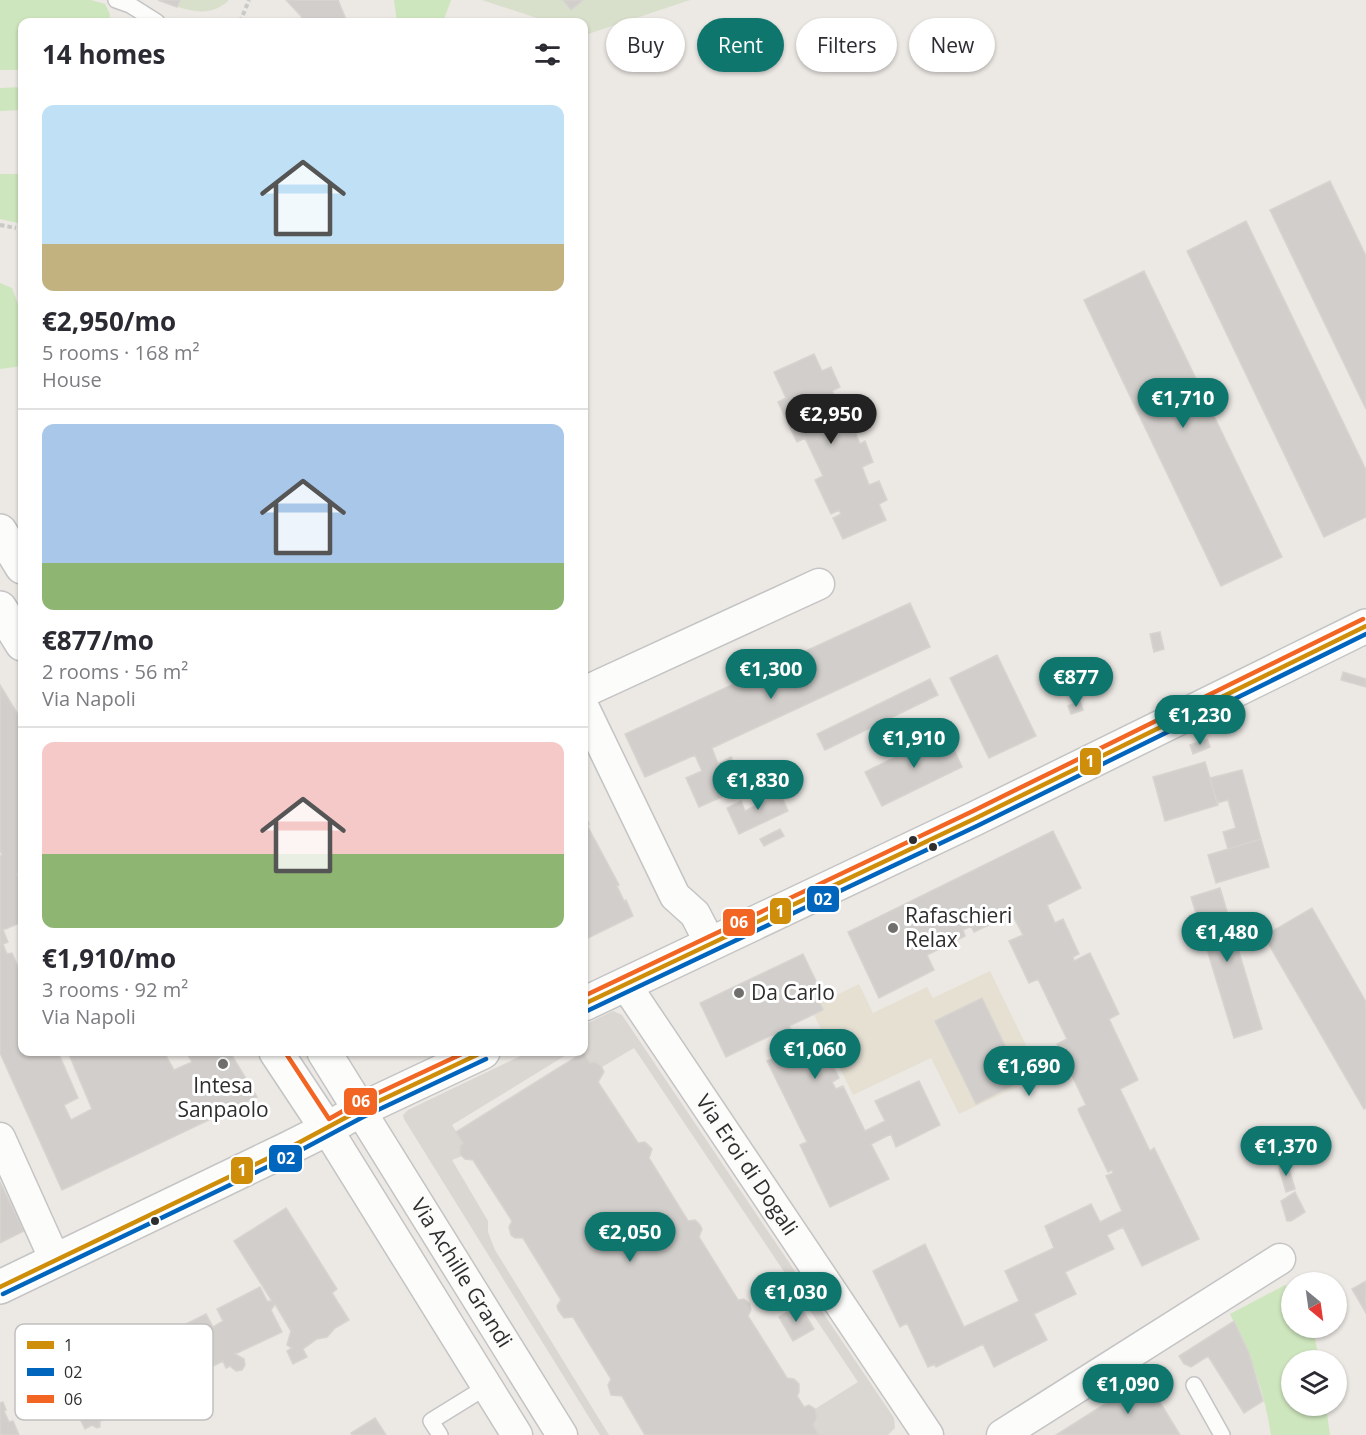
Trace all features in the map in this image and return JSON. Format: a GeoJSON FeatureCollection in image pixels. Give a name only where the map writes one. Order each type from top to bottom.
{"type":"FeatureCollection","features":[{"type":"Feature","properties":{"kind":"main road"},"geometry":{"type":"LineString","coordinates":[[0,531],[18,560]]}},
{"type":"Feature","properties":{"kind":"main road"},"geometry":{"type":"LineString","coordinates":[[0,608],[18,637]]}},
{"type":"Feature","properties":{"kind":"main road"},"geometry":{"type":"LineString","coordinates":[[588,1002],[974,819],[1366,626]]}},
{"type":"Feature","properties":{"kind":"main road"},"geometry":{"type":"LineString","coordinates":[[279,1056],[327,1129]]}},
{"type":"Feature","properties":{"kind":"main road"},"geometry":{"type":"LineString","coordinates":[[326,1056],[360,1110]]}},
{"type":"Feature","properties":{"kind":"main road"},"geometry":{"type":"LineString","coordinates":[[0,1287],[475,1056]]}},
{"type":"Feature","properties":{"kind":"street"},"geometry":{"type":"LineString","coordinates":[[588,690],[819,584]]}},
{"type":"Feature","properties":{"kind":"street"},"geometry":{"type":"LineString","coordinates":[[588,716],[675,896],[695,914],[710,943]]}},
{"type":"Feature","properties":{"kind":"street","name":"Via Eroi di Dogali"},"geometry":{"type":"LineString","coordinates":[[625,984],[928,1435]]}},
{"type":"Feature","properties":{"kind":"street","name":"Via Achille Grandi"},"geometry":{"type":"LineString","coordinates":[[360,1110],[562,1435]]}},
{"type":"Feature","properties":{"kind":"street","name":"Via Achille Grandi"},"geometry":{"type":"LineString","coordinates":[[327,1129],[517,1435]]}},
{"type":"Feature","properties":{"kind":"street"},"geometry":{"type":"LineString","coordinates":[[0,1138],[56,1260]]}},
{"type":"Feature","properties":{"kind":"street"},"geometry":{"type":"LineString","coordinates":[[1002,1435],[1280,1259]]}},
{"type":"Feature","properties":{"kind":"lane"},"geometry":{"type":"LineString","coordinates":[[116,0],[130,5],[151,18]]}},
{"type":"Feature","properties":{"kind":"lane"},"geometry":{"type":"LineString","coordinates":[[1194,1385],[1222,1435]]}},
{"type":"Feature","properties":{"kind":"lane"},"geometry":{"type":"LineString","coordinates":[[440,1435],[431,1421],[486,1387]]}},
{"type":"Feature","properties":{"kind":"path"},"geometry":{"type":"LineString","coordinates":[[242,18],[249,0]]}},
{"type":"Feature","properties":{"kind":"path"},"geometry":{"type":"LineString","coordinates":[[0,225],[16,228]]}},
{"type":"Feature","properties":{"kind":"shaded area"},"geometry":{"type":"Polygon","coordinates":[[[990,971],[1041,1076],[959,1114],[931,1058],[853,1095],[814,1015],[823,1010],[820,1003],[859,984],[873,1013],[927,987],[933,998],[990,971]]]}},
{"type":"Feature","properties":{"kind":"shaded area"},"geometry":{"type":"Polygon","coordinates":[[[613,1011],[622,1015],[894,1418],[895,1428],[888,1435],[819,1435],[813,1425],[817,1418],[815,1409],[858,1382],[634,1048],[602,1067],[596,1062],[590,1063],[586,1056],[588,1056],[588,1023],[613,1011]]]}},
{"type":"Feature","properties":{"kind":"shaded area"},"geometry":{"type":"Polygon","coordinates":[[[521,1056],[564,1056],[452,1125],[463,1143],[460,1150],[462,1156],[452,1160],[488,1221],[488,1232],[495,1250],[609,1435],[600,1435],[404,1119],[403,1115],[408,1110],[521,1056]]]}},
{"type":"Feature","properties":{"kind":"green space"},"geometry":{"type":"Polygon","coordinates":[[[0,0],[91,0],[105,4],[110,18],[18,18],[18,70],[0,70],[0,0]]]}},
{"type":"Feature","properties":{"kind":"green space"},"geometry":{"type":"Polygon","coordinates":[[[158,0],[229,0],[212,10],[195,11],[158,0]]]}},
{"type":"Feature","properties":{"kind":"green space"},"geometry":{"type":"Polygon","coordinates":[[[394,0],[451,0],[444,18],[396,18],[394,0]]]}},
{"type":"Feature","properties":{"kind":"green space"},"geometry":{"type":"Polygon","coordinates":[[[482,0],[690,0],[636,18],[606,18],[606,28],[588,34],[588,18],[537,18],[482,0]]]}},
{"type":"Feature","properties":{"kind":"green space"},"geometry":{"type":"Polygon","coordinates":[[[18,87],[18,110],[0,111],[0,88],[18,87]]]}},
{"type":"Feature","properties":{"kind":"green space"},"geometry":{"type":"Polygon","coordinates":[[[0,174],[18,174],[18,223],[0,219],[0,174]]]}},
{"type":"Feature","properties":{"kind":"green space"},"geometry":{"type":"Polygon","coordinates":[[[0,283],[12,288],[18,304],[18,367],[0,369],[0,283]]]}},
{"type":"Feature","properties":{"kind":"green space"},"geometry":{"type":"Polygon","coordinates":[[[1281,1287],[1281,1338],[1315,1338],[1317,1350],[1281,1350],[1281,1416],[1327,1416],[1330,1435],[1271,1435],[1256,1373],[1230,1314],[1281,1287]]]}},
{"type":"Feature","properties":{"kind":"building"},"geometry":{"type":"Polygon","coordinates":[[[158,0],[180,0],[177,7],[158,0]]]}},
{"type":"Feature","properties":{"kind":"building"},"geometry":{"type":"Polygon","coordinates":[[[286,0],[338,0],[345,18],[302,18],[286,0]]]}},
{"type":"Feature","properties":{"kind":"building"},"geometry":{"type":"Polygon","coordinates":[[[563,0],[583,0],[571,10],[563,0]]]}},
{"type":"Feature","properties":{"kind":"building"},"geometry":{"type":"Polygon","coordinates":[[[1330,181],[1366,256],[1366,409],[1270,210],[1330,181]]]}},
{"type":"Feature","properties":{"kind":"building"},"geometry":{"type":"Polygon","coordinates":[[[1246,221],[1366,470],[1366,517],[1324,537],[1187,251],[1246,221]]]}},
{"type":"Feature","properties":{"kind":"building"},"geometry":{"type":"Polygon","coordinates":[[[1144,271],[1282,557],[1221,586],[1084,300],[1144,271]]]}},
{"type":"Feature","properties":{"kind":"building"},"geometry":{"type":"Polygon","coordinates":[[[814,354],[822,371],[831,367],[840,387],[832,391],[837,400],[844,396],[853,416],[846,419],[852,434],[855,432],[860,444],[865,441],[873,462],[862,467],[869,485],[879,481],[887,500],[879,504],[886,520],[843,539],[833,518],[841,514],[839,510],[831,514],[815,480],[823,476],[805,438],[797,442],[778,402],[786,398],[774,372],[814,354]]]}},
{"type":"Feature","properties":{"kind":"building"},"geometry":{"type":"Polygon","coordinates":[[[910,603],[930,647],[712,748],[718,764],[731,757],[744,787],[699,807],[686,778],[702,771],[695,755],[645,777],[625,734],[910,603]]]}},
{"type":"Feature","properties":{"kind":"building"},"geometry":{"type":"Polygon","coordinates":[[[1160,632],[1164,649],[1154,652],[1150,634],[1160,632]]]}},
{"type":"Feature","properties":{"kind":"building"},"geometry":{"type":"Polygon","coordinates":[[[997,655],[1036,736],[989,758],[950,678],[997,655]]]}},
{"type":"Feature","properties":{"kind":"building"},"geometry":{"type":"Polygon","coordinates":[[[1343,672],[1366,679],[1366,687],[1341,680],[1343,672]]]}},
{"type":"Feature","properties":{"kind":"building"},"geometry":{"type":"Polygon","coordinates":[[[930,679],[938,695],[825,750],[817,734],[930,679]]]}},
{"type":"Feature","properties":{"kind":"building"},"geometry":{"type":"Polygon","coordinates":[[[0,685],[18,714],[18,924],[3,930],[8,942],[3,944],[7,954],[12,953],[18,967],[18,1056],[60,1056],[78,1098],[64,1105],[71,1120],[92,1109],[70,1056],[166,1056],[174,1070],[192,1062],[188,1056],[232,1056],[257,1097],[62,1190],[0,1053],[0,856],[2,855],[0,850],[0,685]]]}},
{"type":"Feature","properties":{"kind":"building"},"geometry":{"type":"Polygon","coordinates":[[[1080,701],[1083,710],[1071,714],[1068,706],[1080,701]]]}},
{"type":"Feature","properties":{"kind":"building"},"geometry":{"type":"Polygon","coordinates":[[[946,732],[962,767],[882,806],[865,772],[946,732]]]}},
{"type":"Feature","properties":{"kind":"building"},"geometry":{"type":"Polygon","coordinates":[[[1207,739],[1210,747],[1193,754],[1190,745],[1207,739]]]}},
{"type":"Feature","properties":{"kind":"building"},"geometry":{"type":"Polygon","coordinates":[[[1205,762],[1218,805],[1165,821],[1153,777],[1205,762]]]}},
{"type":"Feature","properties":{"kind":"building"},"geometry":{"type":"Polygon","coordinates":[[[1242,770],[1261,839],[1228,849],[1223,832],[1236,828],[1228,800],[1217,803],[1210,778],[1242,770]]]}},
{"type":"Feature","properties":{"kind":"building"},"geometry":{"type":"Polygon","coordinates":[[[776,784],[788,811],[739,834],[727,808],[741,801],[745,811],[767,800],[762,791],[776,784]]]}},
{"type":"Feature","properties":{"kind":"building"},"geometry":{"type":"Polygon","coordinates":[[[588,827],[619,885],[617,886],[633,916],[588,938],[588,827]]]}},
{"type":"Feature","properties":{"kind":"building"},"geometry":{"type":"Polygon","coordinates":[[[780,829],[784,836],[764,846],[760,839],[780,829]]]}},
{"type":"Feature","properties":{"kind":"building"},"geometry":{"type":"Polygon","coordinates":[[[1053,831],[1081,888],[1047,905],[1055,923],[1063,919],[1079,954],[1073,957],[1074,961],[1090,953],[1119,1014],[1109,1019],[1138,1080],[1120,1089],[1150,1151],[1154,1148],[1199,1239],[1142,1266],[1123,1227],[1107,1235],[1114,1249],[1065,1272],[1076,1294],[1034,1314],[1047,1340],[994,1367],[983,1344],[936,1367],[935,1364],[928,1367],[907,1323],[900,1327],[873,1271],[925,1244],[964,1327],[1019,1301],[1005,1271],[1054,1248],[1045,1226],[1091,1204],[1100,1222],[1122,1211],[1106,1176],[1113,1173],[1112,1170],[1108,1172],[1079,1112],[1078,1109],[1086,1105],[1057,1044],[1067,1039],[1038,979],[1029,983],[1009,941],[1023,935],[1012,914],[974,932],[971,926],[963,930],[965,936],[927,955],[934,970],[879,998],[848,932],[1053,831]]]}},
{"type":"Feature","properties":{"kind":"building"},"geometry":{"type":"Polygon","coordinates":[[[1261,839],[1269,867],[1216,883],[1208,855],[1261,839]]]}},
{"type":"Feature","properties":{"kind":"building"},"geometry":{"type":"Polygon","coordinates":[[[1220,888],[1262,1029],[1234,1038],[1191,897],[1220,888]]]}},
{"type":"Feature","properties":{"kind":"building"},"geometry":{"type":"Polygon","coordinates":[[[1312,908],[1366,1002],[1366,1108],[1364,1109],[1264,936],[1312,908]]]}},
{"type":"Feature","properties":{"kind":"building"},"geometry":{"type":"Polygon","coordinates":[[[803,954],[825,1000],[820,1003],[823,1010],[789,1026],[801,1045],[812,1040],[813,1043],[820,1040],[839,1078],[832,1082],[836,1089],[843,1086],[865,1131],[885,1121],[875,1101],[919,1081],[940,1125],[896,1147],[891,1134],[871,1144],[889,1179],[830,1207],[800,1145],[807,1142],[767,1061],[784,1054],[774,1034],[726,1057],[700,1003],[803,954]]]}},
{"type":"Feature","properties":{"kind":"building"},"geometry":{"type":"Polygon","coordinates":[[[982,998],[1022,1081],[976,1104],[935,1021],[982,998]]]}},
{"type":"Feature","properties":{"kind":"building"},"geometry":{"type":"Polygon","coordinates":[[[578,1056],[586,1056],[590,1063],[595,1062],[601,1066],[604,1072],[598,1082],[638,1143],[645,1142],[652,1149],[649,1158],[688,1221],[695,1220],[700,1225],[702,1229],[699,1237],[738,1300],[744,1299],[750,1304],[751,1310],[748,1316],[787,1378],[794,1379],[799,1384],[797,1396],[804,1407],[809,1405],[815,1409],[817,1418],[813,1425],[819,1435],[645,1435],[622,1396],[611,1395],[608,1385],[611,1379],[573,1317],[564,1318],[558,1310],[557,1306],[561,1300],[523,1238],[515,1238],[511,1235],[509,1227],[512,1221],[473,1160],[465,1159],[460,1154],[460,1146],[463,1143],[456,1132],[578,1056]]]}},
{"type":"Feature","properties":{"kind":"building"},"geometry":{"type":"Polygon","coordinates":[[[1287,1162],[1295,1189],[1286,1192],[1278,1164],[1287,1162]]]}},
{"type":"Feature","properties":{"kind":"building"},"geometry":{"type":"Polygon","coordinates":[[[0,1182],[24,1231],[0,1243],[0,1182]]]}},
{"type":"Feature","properties":{"kind":"building"},"geometry":{"type":"Polygon","coordinates":[[[1295,1192],[1305,1212],[1287,1221],[1281,1201],[1295,1192]]]}},
{"type":"Feature","properties":{"kind":"building"},"geometry":{"type":"Polygon","coordinates":[[[286,1208],[337,1289],[332,1293],[349,1320],[335,1328],[327,1337],[317,1339],[303,1349],[307,1357],[293,1364],[287,1351],[292,1348],[287,1345],[291,1331],[275,1304],[271,1310],[282,1332],[235,1354],[244,1359],[245,1365],[242,1370],[236,1371],[230,1366],[226,1368],[223,1361],[213,1366],[213,1327],[223,1321],[217,1309],[260,1287],[267,1301],[272,1301],[234,1241],[286,1208]]]}},
{"type":"Feature","properties":{"kind":"building"},"geometry":{"type":"Polygon","coordinates":[[[1366,1281],[1366,1313],[1352,1289],[1366,1281]]]}},
{"type":"Feature","properties":{"kind":"building"},"geometry":{"type":"Polygon","coordinates":[[[799,1304],[814,1329],[793,1341],[779,1317],[799,1304]]]}},
{"type":"Feature","properties":{"kind":"building"},"geometry":{"type":"Polygon","coordinates":[[[206,1314],[211,1324],[186,1324],[206,1314]]]}},
{"type":"Feature","properties":{"kind":"building"},"geometry":{"type":"Polygon","coordinates":[[[1234,1321],[1249,1353],[1263,1401],[1244,1413],[1208,1356],[1191,1367],[1184,1364],[1179,1356],[1234,1321]]]}},
{"type":"Feature","properties":{"kind":"building"},"geometry":{"type":"Polygon","coordinates":[[[1143,1377],[1148,1378],[1180,1435],[1056,1435],[1124,1392],[1126,1387],[1143,1377]]]}},
{"type":"Feature","properties":{"kind":"building"},"geometry":{"type":"Polygon","coordinates":[[[3,1402],[9,1422],[13,1421],[19,1435],[0,1435],[0,1403],[3,1402]]]}},
{"type":"Feature","properties":{"kind":"building"},"geometry":{"type":"Polygon","coordinates":[[[375,1418],[386,1435],[352,1435],[351,1433],[375,1418]]]}},
{"type":"Feature","properties":{"kind":"building"},"geometry":{"type":"Polygon","coordinates":[[[81,1420],[102,1420],[100,1427],[92,1425],[85,1429],[81,1420]]]}},
{"type":"Feature","properties":{"kind":"transit line","name":"06"},"geometry":{"type":"LineString","coordinates":[[588,994],[971,812],[1363,619]]}},
{"type":"Feature","properties":{"kind":"transit line","name":"1"},"geometry":{"type":"LineString","coordinates":[[588,1002],[974,819],[1366,626]]}},
{"type":"Feature","properties":{"kind":"transit line","name":"02"},"geometry":{"type":"LineString","coordinates":[[588,1011],[977,826],[1366,634]]}},
{"type":"Feature","properties":{"kind":"transit line","name":"06"},"geometry":{"type":"LineString","coordinates":[[288,1056],[329,1119],[357,1103],[457,1056]]}},
{"type":"Feature","properties":{"kind":"transit line","name":"1"},"geometry":{"type":"LineString","coordinates":[[0,1287],[475,1056]]}},
{"type":"Feature","properties":{"kind":"transit line","name":"02"},"geometry":{"type":"LineString","coordinates":[[3,1294],[486,1059]]}},
{"type":"Feature","properties":{"kind":"place","name":"Rafaschieri Relax"},"geometry":{"type":"Point","coordinates":[893,928]}},
{"type":"Feature","properties":{"kind":"place","name":"Da Carlo"},"geometry":{"type":"Point","coordinates":[739,993]}},
{"type":"Feature","properties":{"kind":"place","name":"Intesa Sanpaolo"},"geometry":{"type":"Point","coordinates":[223,1064]}}]}
